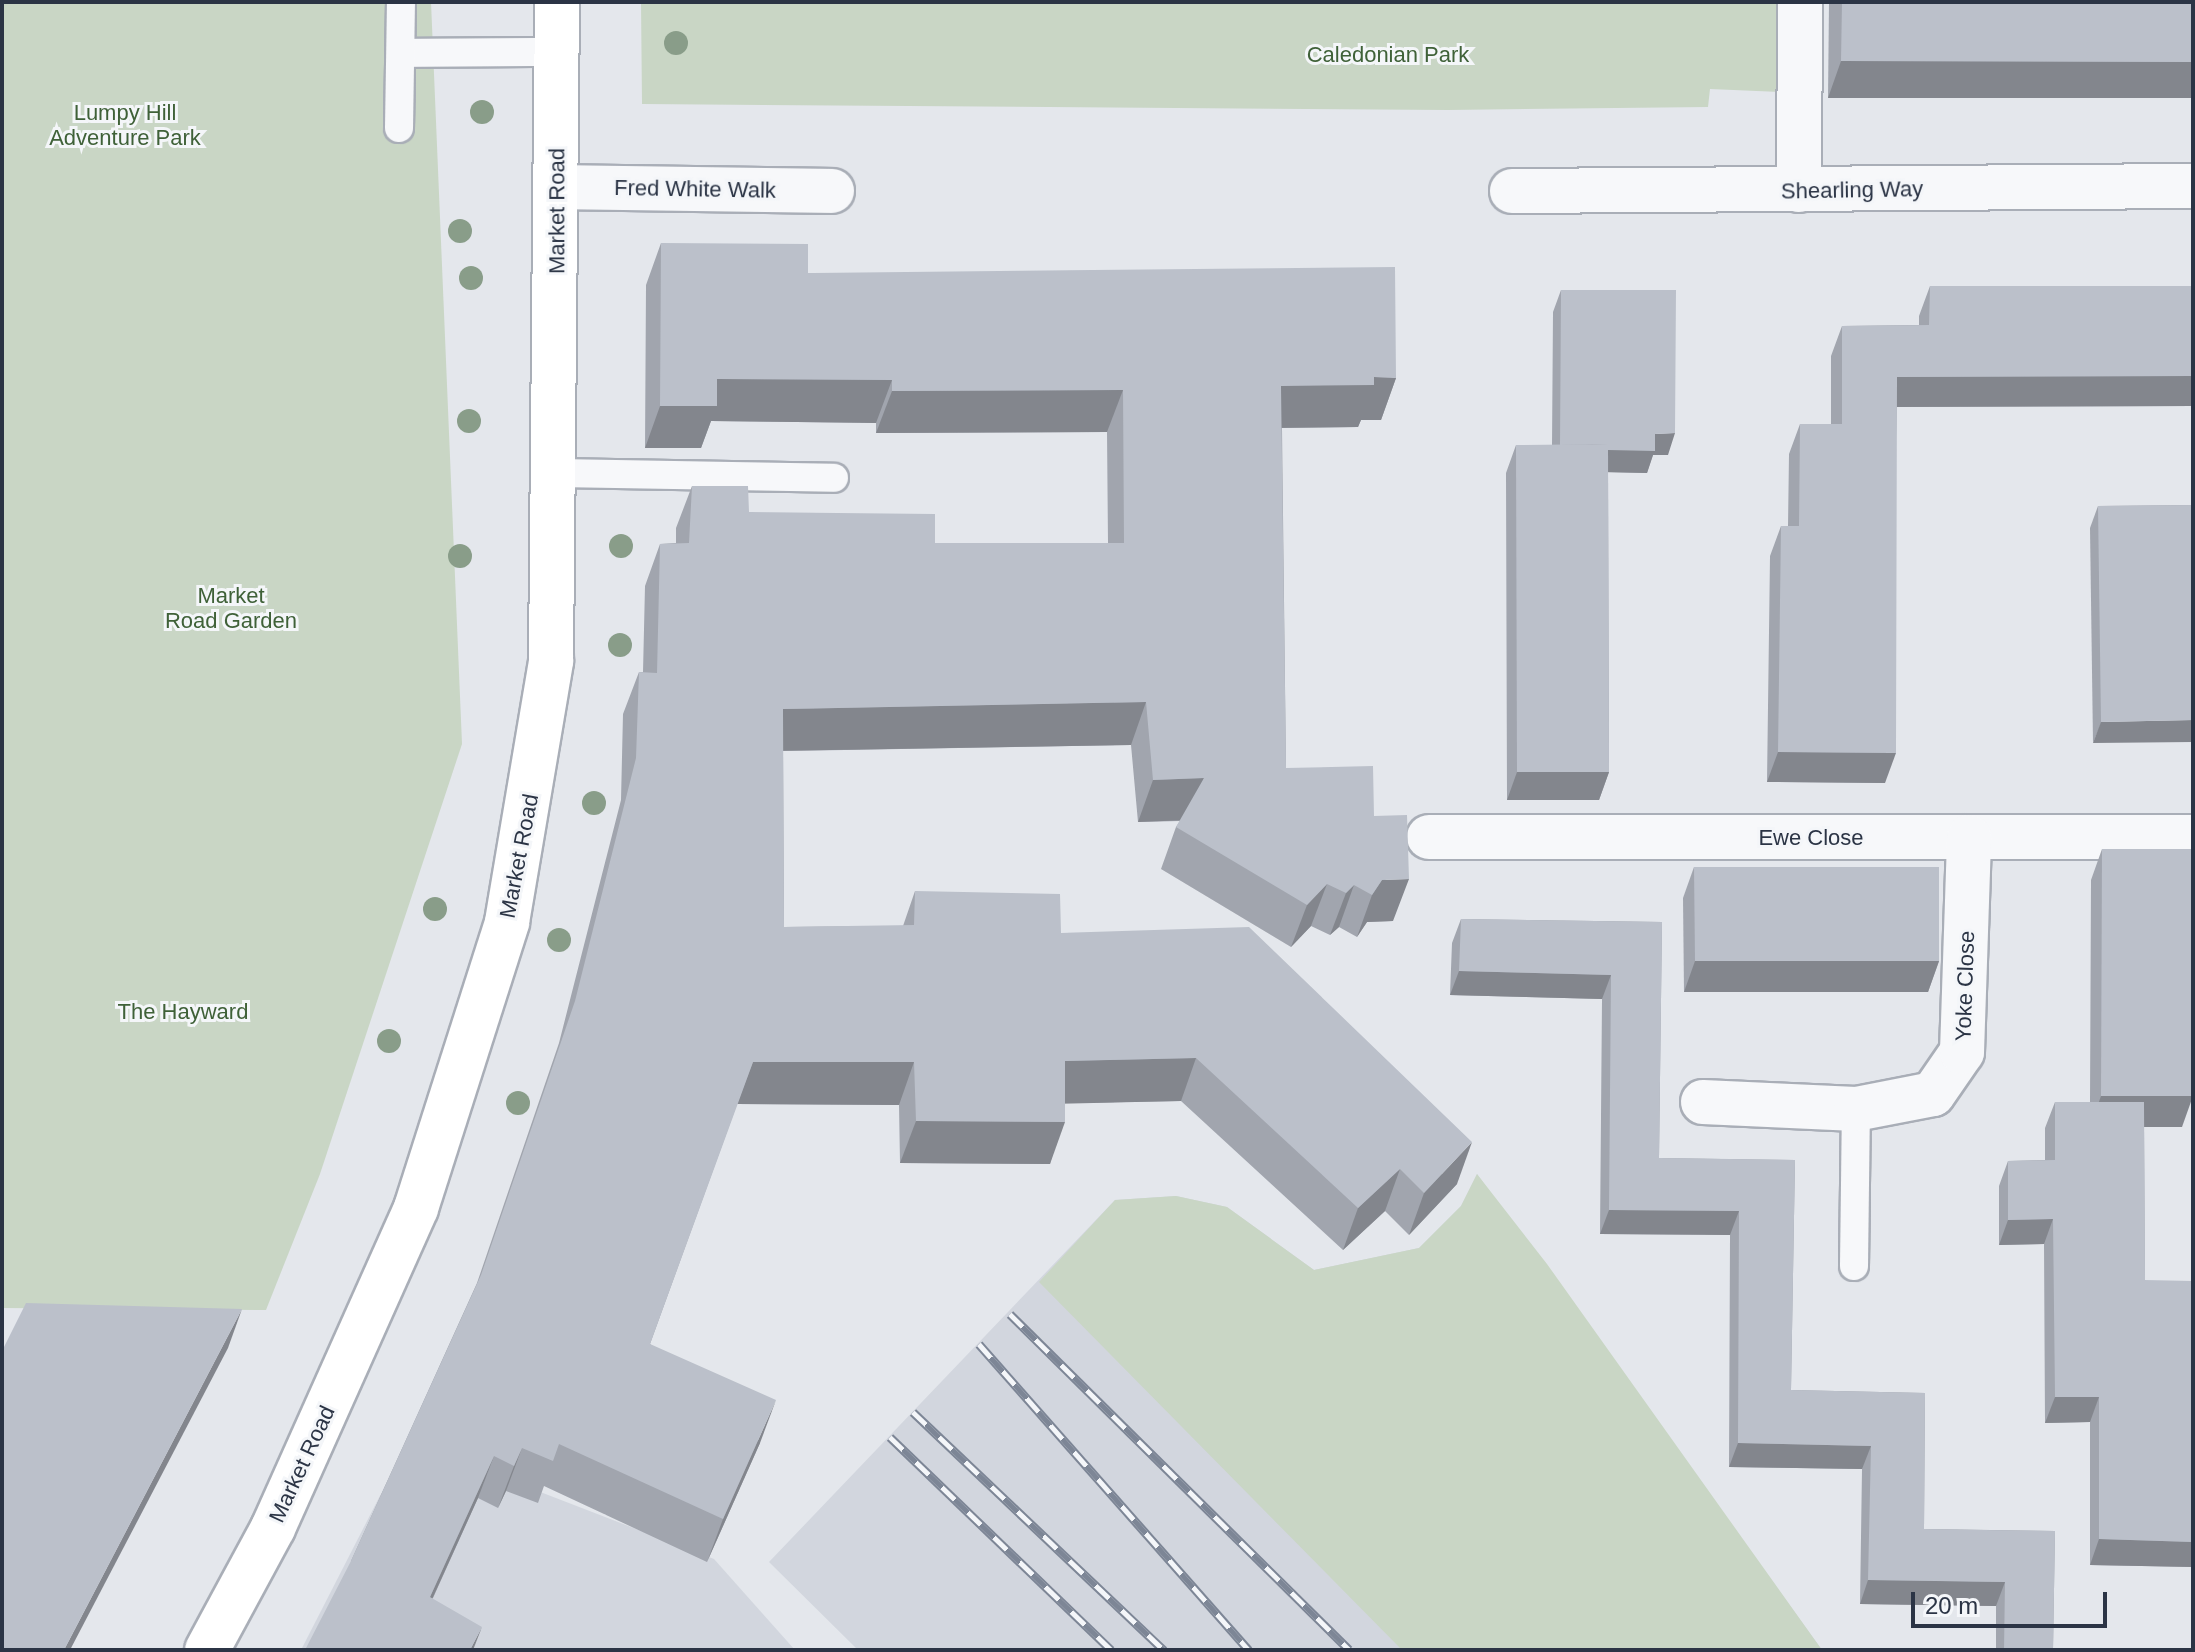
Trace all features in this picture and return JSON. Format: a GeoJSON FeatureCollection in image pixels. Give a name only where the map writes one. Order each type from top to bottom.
{"type":"FeatureCollection","features":[{"type":"Feature","properties":{"kind":"street","name":"Market Road"},"geometry":{"type":"LineString","coordinates":[[207,1650],[273,1528],[379,1294],[480,1019],[507,922],[543,726],[557,473],[557,2]]}},
{"type":"Feature","properties":{"kind":"street"},"geometry":{"type":"LineString","coordinates":[[1799,190],[1800,2]]}},
{"type":"Feature","properties":{"kind":"street","name":"Shearling Way"},"geometry":{"type":"LineString","coordinates":[[1512,191],[2193,186]]}},
{"type":"Feature","properties":{"kind":"street","name":"Fred White Walk"},"geometry":{"type":"LineString","coordinates":[[557,187],[832,191]]}},
{"type":"Feature","properties":{"kind":"street","name":"Ewe Close"},"geometry":{"type":"LineString","coordinates":[[1429,837],[2193,837]]}},
{"type":"Feature","properties":{"kind":"street","name":"Yoke Close"},"geometry":{"type":"LineString","coordinates":[[1703,1102],[1856,1109],[1933,1094],[1962,1052],[1969,837]]}},
{"type":"Feature","properties":{"kind":"lane"},"geometry":{"type":"LineString","coordinates":[[399,128],[401,2]]}},
{"type":"Feature","properties":{"kind":"lane"},"geometry":{"type":"LineString","coordinates":[[402,53],[557,52]]}},
{"type":"Feature","properties":{"kind":"lane"},"geometry":{"type":"LineString","coordinates":[[557,473],[834,478]]}},
{"type":"Feature","properties":{"kind":"lane"},"geometry":{"type":"LineString","coordinates":[[1854,1266],[1856,1109]]}},
{"type":"Feature","properties":{"kind":"shaded area"},"geometry":{"type":"Polygon","coordinates":[[[1477,1174],[1822,1650],[858,1650],[769,1562],[1115,1200],[1176,1196],[1227,1207],[1314,1270],[1419,1248],[1461,1206],[1477,1174]]]}},
{"type":"Feature","properties":{"kind":"shaded area"},"geometry":{"type":"Polygon","coordinates":[[[408,1441],[714,1559],[795,1650],[301,1650],[408,1441]]]}},
{"type":"Feature","properties":{"kind":"green space"},"geometry":{"type":"Polygon","coordinates":[[[2,2],[431,2],[462,744],[320,1174],[266,1310],[2,1308],[2,2]]]}},
{"type":"Feature","properties":{"kind":"green space","name":"Caledonian Park"},"geometry":{"type":"Polygon","coordinates":[[[641,2],[1780,2],[1781,92],[1710,89],[1708,107],[1448,110],[642,104],[641,2]]]}},
{"type":"Feature","properties":{"kind":"green space"},"geometry":{"type":"Polygon","coordinates":[[[1477,1174],[1547,1264],[1822,1650],[1402,1650],[1039,1282],[1115,1200],[1176,1196],[1227,1207],[1314,1270],[1419,1248],[1461,1206],[1477,1174]]]}},
{"type":"Feature","properties":{"kind":"building"},"geometry":{"type":"Polygon","coordinates":[[[1842,2],[2193,2],[2193,62],[1841,61],[1842,2]]]}},
{"type":"Feature","properties":{"kind":"building"},"geometry":{"type":"Polygon","coordinates":[[[661,243],[808,244],[808,273],[1395,267],[1396,378],[1374,377],[1374,385],[1281,386],[1286,768],[1373,766],[1374,816],[1407,815],[1409,879],[1382,880],[1372,895],[1354,885],[1346,893],[1327,884],[1307,905],[1176,827],[1204,778],[1153,780],[1146,702],[783,709],[784,927],[914,925],[915,891],[1060,894],[1061,933],[1249,927],[1472,1142],[1424,1193],[1400,1169],[1358,1208],[1196,1058],[1065,1061],[1065,1122],[916,1121],[914,1062],[753,1062],[650,1344],[776,1400],[723,1519],[559,1444],[553,1461],[522,1448],[514,1466],[494,1456],[430,1597],[482,1627],[470,1650],[305,1650],[351,1561],[481,1275],[575,1001],[636,758],[639,672],[657,673],[660,544],[689,543],[692,486],[748,486],[749,512],[935,514],[935,543],[1124,543],[1123,390],[892,391],[892,380],[717,379],[717,406],[660,406],[661,243]]]}},
{"type":"Feature","properties":{"kind":"building"},"geometry":{"type":"Polygon","coordinates":[[[1930,286],[2193,286],[2193,376],[1897,377],[1896,753],[1778,752],[1781,526],[1799,526],[1800,424],[1842,424],[1842,326],[1929,325],[1930,286]]]}},
{"type":"Feature","properties":{"kind":"building"},"geometry":{"type":"Polygon","coordinates":[[[1561,290],[1676,290],[1675,433],[1655,434],[1655,451],[1608,450],[1608,444],[1560,445],[1561,290]]]}},
{"type":"Feature","properties":{"kind":"building"},"geometry":{"type":"Polygon","coordinates":[[[1608,444],[1609,772],[1517,772],[1516,445],[1608,444]]]}},
{"type":"Feature","properties":{"kind":"building"},"geometry":{"type":"Polygon","coordinates":[[[2193,505],[2193,720],[2101,722],[2098,506],[2193,505]]]}},
{"type":"Feature","properties":{"kind":"building"},"geometry":{"type":"Polygon","coordinates":[[[2102,849],[2193,849],[2193,1096],[2101,1096],[2102,849]]]}},
{"type":"Feature","properties":{"kind":"building"},"geometry":{"type":"Polygon","coordinates":[[[1694,867],[1939,867],[1939,961],[1695,961],[1694,867]]]}},
{"type":"Feature","properties":{"kind":"building"},"geometry":{"type":"Polygon","coordinates":[[[1461,919],[1662,922],[1659,1158],[1795,1160],[1791,1390],[1925,1393],[1924,1529],[2055,1531],[2053,1650],[2004,1650],[2005,1582],[1868,1580],[1871,1446],[1738,1443],[1739,1211],[1609,1210],[1611,975],[1459,971],[1461,919]]]}},
{"type":"Feature","properties":{"kind":"building"},"geometry":{"type":"Polygon","coordinates":[[[2055,1102],[2144,1102],[2145,1280],[2192,1281],[2193,1542],[2099,1539],[2099,1397],[2055,1397],[2053,1219],[2008,1220],[2008,1161],[2055,1160],[2055,1102]]]}},
{"type":"Feature","properties":{"kind":"building"},"geometry":{"type":"Polygon","coordinates":[[[26,1303],[242,1309],[64,1650],[2,1650],[2,1351],[26,1303]]]}},
{"type":"Feature","properties":{"kind":"railway"},"geometry":{"type":"LineString","coordinates":[[1010,1314],[1349,1650]]}},
{"type":"Feature","properties":{"kind":"railway"},"geometry":{"type":"LineString","coordinates":[[979,1344],[1249,1650]]}},
{"type":"Feature","properties":{"kind":"railway"},"geometry":{"type":"LineString","coordinates":[[913,1412],[1164,1650]]}},
{"type":"Feature","properties":{"kind":"railway"},"geometry":{"type":"LineString","coordinates":[[890,1437],[1111,1650]]}},
{"type":"Feature","properties":{"kind":"park label","name":"Lumpy Hill Adventure Park"},"geometry":{"type":"Point","coordinates":[125,124]}},
{"type":"Feature","properties":{"kind":"park label","name":"Market Road Garden"},"geometry":{"type":"Point","coordinates":[231,608]}},
{"type":"Feature","properties":{"kind":"park label","name":"The Hayward"},"geometry":{"type":"Point","coordinates":[183,1012]}}]}
